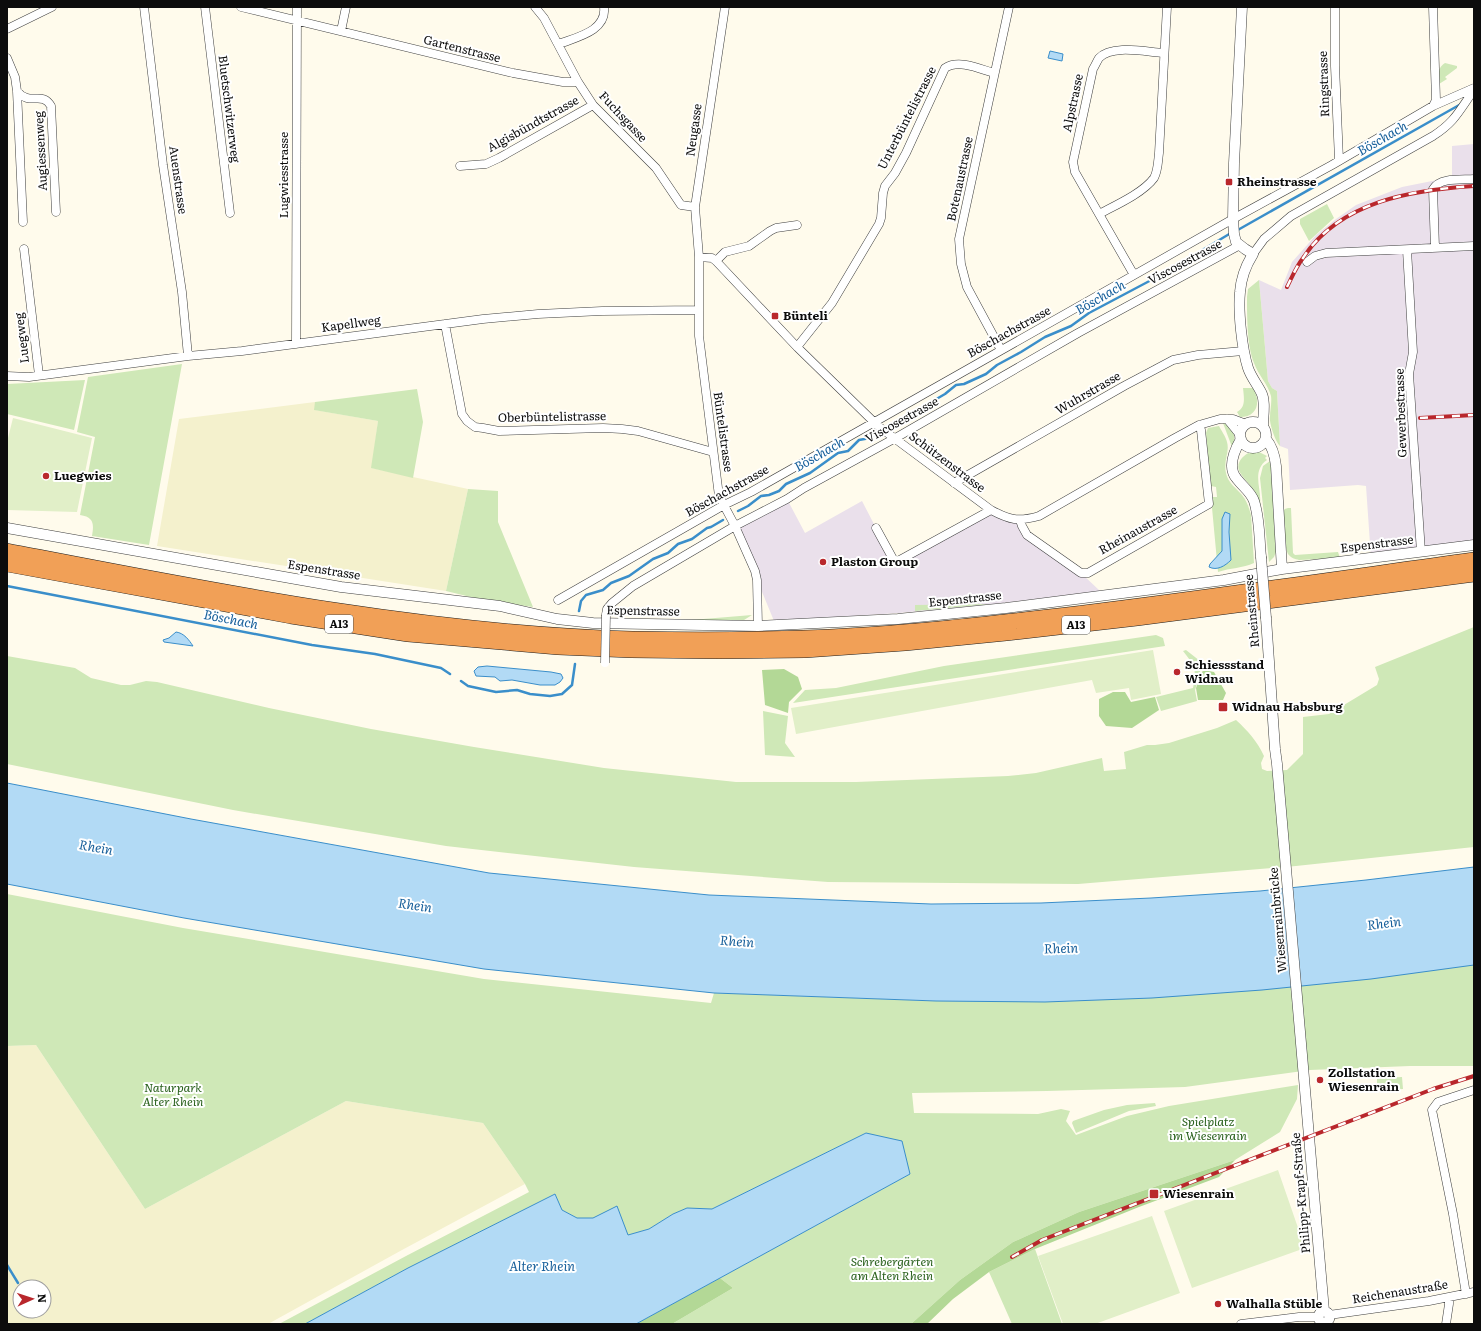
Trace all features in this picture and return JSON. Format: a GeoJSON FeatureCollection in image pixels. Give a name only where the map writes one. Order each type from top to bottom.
{"type":"FeatureCollection","features":[{"type":"Feature","properties":{"kind":"highway","name":"A13"},"geometry":{"type":"LineString","coordinates":[[7,544],[51,559]]}},
{"type":"Feature","properties":{"kind":"highway","name":"A13"},"geometry":{"type":"LineString","coordinates":[[7,551],[194,587],[309,607],[406,621],[561,636],[676,639],[803,638],[903,632],[1000,623],[1474,560]]}},
{"type":"Feature","properties":{"kind":"highway","name":"A13"},"geometry":{"type":"LineString","coordinates":[[7,564],[290,616],[408,634],[558,647],[719,651],[805,650],[990,635],[1137,618],[1474,574]]}},
{"type":"Feature","properties":{"kind":"street"},"geometry":{"type":"LineString","coordinates":[[7,30],[52,7]]}},
{"type":"Feature","properties":{"kind":"street","name":"Auenstrasse"},"geometry":{"type":"LineString","coordinates":[[144,7],[163,165],[182,292],[188,356]]}},
{"type":"Feature","properties":{"kind":"street","name":"Bluetschwitzerweg"},"geometry":{"type":"LineString","coordinates":[[205,7],[230,213]]}},
{"type":"Feature","properties":{"kind":"street","name":"Gartenstrasse"},"geometry":{"type":"LineString","coordinates":[[241,7],[513,74],[562,82],[578,82]]}},
{"type":"Feature","properties":{"kind":"street","name":"Lugwiesstrasse"},"geometry":{"type":"LineString","coordinates":[[296,344],[297,7]]}},
{"type":"Feature","properties":{"kind":"street"},"geometry":{"type":"LineString","coordinates":[[341,31],[346,7]]}},
{"type":"Feature","properties":{"kind":"street","name":"Fuchsgasse"},"geometry":{"type":"LineString","coordinates":[[534,7],[544,18],[578,82],[593,104],[656,168],[679,202],[687,207],[695,207]]}},
{"type":"Feature","properties":{"kind":"street"},"geometry":{"type":"LineString","coordinates":[[559,44],[596,28],[602,21],[605,13],[604,7]]}},
{"type":"Feature","properties":{"kind":"street","name":"Neugasse"},"geometry":{"type":"LineString","coordinates":[[698,257],[695,207],[725,7]]}},
{"type":"Feature","properties":{"kind":"street","name":"Botenaustrasse"},"geometry":{"type":"LineString","coordinates":[[1001,350],[967,287],[961,264],[959,239],[1009,7]]}},
{"type":"Feature","properties":{"kind":"street"},"geometry":{"type":"LineString","coordinates":[[1099,214],[1135,194],[1154,177],[1159,153],[1163,53],[1167,7]]}},
{"type":"Feature","properties":{"kind":"street"},"geometry":{"type":"LineString","coordinates":[[1242,7],[1234,163],[1233,222],[1238,244],[1253,254],[1244,274],[1240,291],[1243,351],[1248,369],[1255,384],[1262,393],[1263,426],[1276,466],[1282,569]]}},
{"type":"Feature","properties":{"kind":"street","name":"Ringstrasse"},"geometry":{"type":"LineString","coordinates":[[1335,7],[1335,66],[1339,160]]}},
{"type":"Feature","properties":{"kind":"street"},"geometry":{"type":"LineString","coordinates":[[1433,7],[1436,100],[1433,106]]}},
{"type":"Feature","properties":{"kind":"street","name":"Alpstrasse"},"geometry":{"type":"LineString","coordinates":[[1134,276],[1075,172],[1073,162],[1093,69],[1100,58],[1109,52],[1121,50],[1163,53]]}},
{"type":"Feature","properties":{"kind":"street"},"geometry":{"type":"LineString","coordinates":[[7,58],[15,77],[17,91],[23,222]]}},
{"type":"Feature","properties":{"kind":"street","name":"Unterbüntelistrasse"},"geometry":{"type":"LineString","coordinates":[[797,347],[832,303],[879,224],[885,186],[895,173],[906,153],[945,68],[949,65],[960,64],[994,73]]}},
{"type":"Feature","properties":{"kind":"street","name":"Böschachstrasse"},"geometry":{"type":"LineString","coordinates":[[558,600],[724,505],[751,492],[876,424],[1001,350],[1233,222],[1433,106],[1474,90]]}},
{"type":"Feature","properties":{"kind":"street","name":"Böschachstrasse"},"geometry":{"type":"LineString","coordinates":[[1253,254],[1264,239],[1291,216],[1446,128],[1456,117],[1474,90]]}},
{"type":"Feature","properties":{"kind":"street","name":"Augiessenweg"},"geometry":{"type":"LineString","coordinates":[[17,91],[22,97],[27,99],[43,98],[48,101],[51,106],[56,212]]}},
{"type":"Feature","properties":{"kind":"street","name":"Algisbündtstrasse"},"geometry":{"type":"LineString","coordinates":[[460,166],[486,164],[499,158],[593,104]]}},
{"type":"Feature","properties":{"kind":"street"},"geometry":{"type":"LineString","coordinates":[[1435,248],[1433,189],[1436,184],[1441,181],[1474,179]]}},
{"type":"Feature","properties":{"kind":"street"},"geometry":{"type":"LineString","coordinates":[[698,257],[712,258],[716,260],[725,252],[749,246],[776,228],[797,225]]}},
{"type":"Feature","properties":{"kind":"street","name":"Viscosestrasse"},"geometry":{"type":"LineString","coordinates":[[605,663],[606,615],[612,603],[633,586],[736,526],[787,500],[804,488],[893,437],[1238,244]]}},
{"type":"Feature","properties":{"kind":"street"},"geometry":{"type":"LineString","coordinates":[[1308,262],[1315,256],[1326,253],[1474,246]]}},
{"type":"Feature","properties":{"kind":"street","name":"Luegweg"},"geometry":{"type":"LineString","coordinates":[[24,249],[39,375]]}},
{"type":"Feature","properties":{"kind":"street","name":"Gewerbestrasse"},"geometry":{"type":"LineString","coordinates":[[1406,250],[1413,352],[1409,374],[1421,552]]}},
{"type":"Feature","properties":{"kind":"street","name":"Büntelistrasse"},"geometry":{"type":"LineString","coordinates":[[698,257],[701,358],[719,496],[736,526],[755,571],[757,580],[758,626]]}},
{"type":"Feature","properties":{"kind":"street","name":"Schützenstrasse"},"geometry":{"type":"LineString","coordinates":[[716,260],[797,347],[876,424],[991,510],[1004,517],[1026,520],[1039,516],[1174,438],[1200,425],[1227,419],[1249,423]]}},
{"type":"Feature","properties":{"kind":"street","name":"Kapellweg"},"geometry":{"type":"LineString","coordinates":[[7,376],[20,377],[39,375],[296,344],[445,324],[553,313],[699,310]]}},
{"type":"Feature","properties":{"kind":"street","name":"Oberbüntelistrasse"},"geometry":{"type":"LineString","coordinates":[[445,324],[462,414],[467,421],[475,427],[499,431],[622,429],[638,431],[713,452]]}},
{"type":"Feature","properties":{"kind":"street","name":"Wuhrstrasse"},"geometry":{"type":"LineString","coordinates":[[954,483],[1124,386],[1174,360],[1198,355],[1243,351]]}},
{"type":"Feature","properties":{"kind":"street"},"geometry":{"type":"LineString","coordinates":[[1233,463],[1234,451],[1240,437],[1242,427],[1249,423],[1263,406]]}},
{"type":"Feature","properties":{"kind":"street"},"geometry":{"type":"LineString","coordinates":[[1227,419],[1244,445],[1273,454]]}},
{"type":"Feature","properties":{"kind":"street"},"geometry":{"type":"LineString","coordinates":[[1249,423],[1256,422],[1263,426]]}},
{"type":"Feature","properties":{"kind":"street","name":"Rheinaustrasse"},"geometry":{"type":"LineString","coordinates":[[1020,520],[1027,535],[1081,573],[1088,573],[1210,504],[1200,425]]}},
{"type":"Feature","properties":{"kind":"street"},"geometry":{"type":"LineString","coordinates":[[1233,463],[1238,457],[1264,442],[1266,439]]}},
{"type":"Feature","properties":{"kind":"street","name":"Rheinstrasse"},"geometry":{"type":"LineString","coordinates":[[1233,463],[1232,469],[1234,476],[1249,492],[1254,500],[1257,512],[1277,764]]}},
{"type":"Feature","properties":{"kind":"street"},"geometry":{"type":"LineString","coordinates":[[876,528],[893,559],[898,561],[991,510]]}},
{"type":"Feature","properties":{"kind":"street","name":"Espenstrasse"},"geometry":{"type":"LineString","coordinates":[[7,528],[341,587],[500,606],[557,619],[593,623],[758,626],[898,619],[1006,608],[1224,580],[1282,569],[1474,545]]}},
{"type":"Feature","properties":{"kind":"street","name":"Wiesenrainbrücke"},"geometry":{"type":"LineString","coordinates":[[1277,764],[1304,1072]]}},
{"type":"Feature","properties":{"kind":"street","name":"Philipp-Krapf-Straße"},"geometry":{"type":"LineString","coordinates":[[1304,1072],[1324,1318]]}},
{"type":"Feature","properties":{"kind":"street"},"geometry":{"type":"LineString","coordinates":[[1470,1293],[1432,1110],[1438,1102],[1474,1090]]}},
{"type":"Feature","properties":{"kind":"street","name":"Reichenaustraße"},"geometry":{"type":"LineString","coordinates":[[1241,1324],[1304,1317],[1324,1318],[1470,1293]]}},
{"type":"Feature","properties":{"kind":"street"},"geometry":{"type":"LineString","coordinates":[[1446,1324],[1449,1297]]}},
{"type":"Feature","properties":{"kind":"shaded area"},"geometry":{"type":"Polygon","coordinates":[[[1474,144],[1474,545],[1371,558],[1366,486],[1358,485],[1290,490],[1288,449],[1280,446],[1277,391],[1272,388],[1268,381],[1259,280],[1281,290],[1292,262],[1316,235],[1336,219],[1356,205],[1402,187],[1452,177],[1452,146],[1474,144]]]}},
{"type":"Feature","properties":{"kind":"shaded area"},"geometry":{"type":"Polygon","coordinates":[[[315,402],[315,410],[378,421],[372,468],[468,489],[446,591],[157,546],[179,419],[315,402]]]}},
{"type":"Feature","properties":{"kind":"shaded area"},"geometry":{"type":"Polygon","coordinates":[[[787,499],[805,533],[862,501],[876,528],[898,561],[991,510],[1020,520],[1022,526],[1081,573],[1100,591],[995,604],[899,613],[774,621],[735,526],[787,499]]]}},
{"type":"Feature","properties":{"kind":"shaded area"},"geometry":{"type":"Polygon","coordinates":[[[36,1045],[145,1209],[346,1101],[483,1123],[525,1184],[268,1324],[7,1324],[7,1046],[36,1045]]]}},
{"type":"Feature","properties":{"kind":"green space"},"geometry":{"type":"Polygon","coordinates":[[[1445,63],[1457,66],[1457,68],[1445,77],[1447,79],[1439,84],[1440,69],[1445,63]]]}},
{"type":"Feature","properties":{"kind":"green space"},"geometry":{"type":"Polygon","coordinates":[[[1327,204],[1334,218],[1309,241],[1300,224],[1300,219],[1327,204]]]}},
{"type":"Feature","properties":{"kind":"green space"},"geometry":{"type":"Polygon","coordinates":[[[1259,280],[1268,381],[1272,388],[1277,391],[1280,446],[1277,443],[1270,423],[1271,396],[1268,387],[1254,363],[1250,348],[1247,313],[1248,289],[1259,280]]]}},
{"type":"Feature","properties":{"kind":"green space"},"geometry":{"type":"Polygon","coordinates":[[[182,364],[149,545],[92,536],[92,522],[88,517],[80,515],[95,437],[77,432],[88,377],[182,364]]]}},
{"type":"Feature","properties":{"kind":"green space"},"geometry":{"type":"Polygon","coordinates":[[[85,380],[74,430],[7,414],[7,384],[85,380]]]}},
{"type":"Feature","properties":{"kind":"green space"},"geometry":{"type":"Polygon","coordinates":[[[1243,388],[1253,388],[1257,398],[1257,403],[1251,414],[1240,417],[1237,412],[1243,405],[1243,388]]]}},
{"type":"Feature","properties":{"kind":"green space"},"geometry":{"type":"Polygon","coordinates":[[[417,389],[423,422],[413,478],[371,468],[378,421],[314,410],[315,402],[417,389]]]}},
{"type":"Feature","properties":{"kind":"green space","name":"Luegwies"},"geometry":{"type":"Polygon","coordinates":[[[13,418],[92,438],[77,512],[7,510],[7,442],[13,418]]]}},
{"type":"Feature","properties":{"kind":"green space"},"geometry":{"type":"Polygon","coordinates":[[[1223,423],[1230,427],[1234,433],[1234,444],[1232,447],[1223,423]]]}},
{"type":"Feature","properties":{"kind":"green space"},"geometry":{"type":"Polygon","coordinates":[[[1219,426],[1226,438],[1228,446],[1225,464],[1227,477],[1230,483],[1242,495],[1249,507],[1251,515],[1254,563],[1218,572],[1211,497],[1217,497],[1216,487],[1211,486],[1210,484],[1206,433],[1208,428],[1219,426]]]}},
{"type":"Feature","properties":{"kind":"green space"},"geometry":{"type":"Polygon","coordinates":[[[1251,452],[1259,452],[1267,456],[1265,458],[1267,460],[1259,469],[1258,475],[1260,504],[1254,491],[1239,471],[1238,467],[1242,458],[1251,452]]]}},
{"type":"Feature","properties":{"kind":"green space"},"geometry":{"type":"Polygon","coordinates":[[[1270,461],[1276,552],[1274,557],[1269,562],[1260,478],[1263,466],[1270,461]]]}},
{"type":"Feature","properties":{"kind":"green space"},"geometry":{"type":"Polygon","coordinates":[[[468,489],[498,491],[498,522],[533,607],[483,600],[446,591],[468,489]]]}},
{"type":"Feature","properties":{"kind":"green space"},"geometry":{"type":"Polygon","coordinates":[[[1291,508],[1293,553],[1295,555],[1338,552],[1340,558],[1299,560],[1289,555],[1286,546],[1283,520],[1283,511],[1291,508]]]}},
{"type":"Feature","properties":{"kind":"green space"},"geometry":{"type":"Polygon","coordinates":[[[991,604],[915,611],[915,605],[991,604]]]}},
{"type":"Feature","properties":{"kind":"green space"},"geometry":{"type":"Polygon","coordinates":[[[752,615],[744,620],[691,620],[752,615]]]}},
{"type":"Feature","properties":{"kind":"green space"},"geometry":{"type":"Polygon","coordinates":[[[1474,627],[1474,847],[1296,866],[1078,884],[828,882],[634,867],[446,846],[233,810],[7,764],[7,656],[75,668],[91,678],[121,685],[130,685],[146,681],[157,682],[269,708],[371,729],[474,747],[604,768],[736,782],[856,782],[1008,776],[1036,773],[1102,758],[1104,771],[1126,769],[1124,752],[1147,745],[1169,743],[1217,728],[1236,720],[1252,736],[1264,756],[1261,763],[1262,769],[1267,771],[1287,770],[1303,754],[1303,717],[1329,714],[1377,685],[1379,679],[1375,667],[1474,627]]]}},
{"type":"Feature","properties":{"kind":"green space"},"geometry":{"type":"Polygon","coordinates":[[[1156,635],[1163,638],[1165,646],[793,703],[805,690],[836,688],[944,666],[1156,635]]]}},
{"type":"Feature","properties":{"kind":"green space"},"geometry":{"type":"Polygon","coordinates":[[[1153,650],[1161,694],[1131,700],[1129,688],[1096,693],[1092,680],[796,734],[791,708],[1153,650]]]}},
{"type":"Feature","properties":{"kind":"green space"},"geometry":{"type":"Polygon","coordinates":[[[1186,650],[1200,661],[1200,674],[1195,690],[1197,701],[1161,711],[1156,697],[1193,688],[1195,672],[1190,660],[1183,651],[1186,650]]]}},
{"type":"Feature","properties":{"kind":"green space"},"geometry":{"type":"Polygon","coordinates":[[[784,669],[798,677],[802,689],[789,702],[788,713],[765,705],[762,670],[784,669]]]}},
{"type":"Feature","properties":{"kind":"green space"},"geometry":{"type":"Polygon","coordinates":[[[1203,670],[1214,672],[1226,693],[1223,700],[1198,700],[1196,688],[1203,670]]]}},
{"type":"Feature","properties":{"kind":"green space"},"geometry":{"type":"Polygon","coordinates":[[[1113,692],[1125,692],[1131,702],[1155,697],[1159,710],[1132,728],[1106,726],[1099,716],[1099,699],[1113,692]]]}},
{"type":"Feature","properties":{"kind":"green space"},"geometry":{"type":"Polygon","coordinates":[[[763,711],[788,716],[785,743],[795,757],[765,755],[763,711]]]}},
{"type":"Feature","properties":{"kind":"green space"},"geometry":{"type":"Polygon","coordinates":[[[7,894],[183,928],[484,979],[711,1003],[714,993],[936,1001],[1074,1001],[1474,965],[1474,1066],[1410,1066],[1310,1070],[1185,1087],[912,1093],[914,1113],[1038,1114],[1061,1109],[1070,1111],[1066,1121],[1076,1135],[1127,1116],[1169,1106],[1298,1085],[1297,1099],[1280,1132],[1235,1160],[1079,1212],[1013,1242],[960,1280],[911,1324],[672,1324],[733,1288],[720,1278],[910,1174],[866,1133],[712,1209],[687,1208],[673,1214],[649,1229],[628,1235],[593,1218],[577,1218],[562,1210],[555,1194],[408,1268],[305,1324],[279,1324],[529,1192],[525,1184],[483,1123],[346,1101],[145,1209],[36,1045],[7,1046],[7,894]]]}},
{"type":"Feature","properties":{"kind":"green space"},"geometry":{"type":"Polygon","coordinates":[[[1402,1077],[1403,1089],[1377,1091],[1377,1078],[1402,1077]]]}},
{"type":"Feature","properties":{"kind":"green space"},"geometry":{"type":"Polygon","coordinates":[[[1155,1103],[1156,1106],[1129,1111],[1076,1133],[1072,1123],[1073,1121],[1104,1110],[1127,1105],[1155,1103]]]}},
{"type":"Feature","properties":{"kind":"green space"},"geometry":{"type":"Polygon","coordinates":[[[1235,1160],[1219,1177],[1139,1207],[1035,1249],[989,1272],[953,1299],[927,1324],[911,1324],[960,1280],[1013,1242],[1079,1212],[1235,1160]]]}},
{"type":"Feature","properties":{"kind":"green space"},"geometry":{"type":"Polygon","coordinates":[[[1278,1170],[1305,1248],[1192,1288],[1164,1211],[1278,1170]]]}},
{"type":"Feature","properties":{"kind":"green space"},"geometry":{"type":"Polygon","coordinates":[[[1152,1216],[1180,1293],[1095,1324],[1063,1324],[1038,1256],[1152,1216]]]}},
{"type":"Feature","properties":{"kind":"green space"},"geometry":{"type":"Polygon","coordinates":[[[1035,1249],[1062,1324],[1012,1324],[989,1272],[1035,1249]]]}},
{"type":"Feature","properties":{"kind":"green space"},"geometry":{"type":"Polygon","coordinates":[[[720,1278],[733,1288],[672,1324],[636,1324],[720,1278]]]}},
{"type":"Feature","properties":{"kind":"water"},"geometry":{"type":"Polygon","coordinates":[[[1050,51],[1063,54],[1062,61],[1048,58],[1050,51]]]}},
{"type":"Feature","properties":{"kind":"water"},"geometry":{"type":"Polygon","coordinates":[[[1225,512],[1230,514],[1229,532],[1231,560],[1221,567],[1212,568],[1209,567],[1210,564],[1222,551],[1222,519],[1225,512]]]}},
{"type":"Feature","properties":{"kind":"water"},"geometry":{"type":"Polygon","coordinates":[[[176,632],[184,635],[193,646],[164,642],[163,640],[169,638],[176,632]]]}},
{"type":"Feature","properties":{"kind":"water"},"geometry":{"type":"Polygon","coordinates":[[[487,666],[551,672],[561,674],[563,678],[555,685],[540,685],[512,680],[500,681],[495,677],[476,676],[474,671],[478,667],[487,666]]]}},
{"type":"Feature","properties":{"kind":"water","name":"Rhein"},"geometry":{"type":"Polygon","coordinates":[[[7,783],[191,819],[489,873],[709,895],[931,904],[1041,903],[1260,891],[1474,867],[1474,965],[1371,979],[1262,990],[1152,998],[1045,1002],[936,1001],[714,993],[484,969],[184,918],[7,884],[7,783]]]}},
{"type":"Feature","properties":{"kind":"water","name":"Alter Rhein"},"geometry":{"type":"Polygon","coordinates":[[[866,1133],[902,1141],[910,1174],[636,1324],[305,1324],[408,1268],[555,1194],[562,1210],[577,1218],[593,1218],[617,1206],[628,1235],[649,1229],[673,1214],[687,1208],[712,1209],[866,1133]]]}},
{"type":"Feature","properties":{"kind":"waterway","name":"Böschach"},"geometry":{"type":"LineString","coordinates":[[1236,231],[1461,104]]}},
{"type":"Feature","properties":{"kind":"waterway","name":"Böschach"},"geometry":{"type":"LineString","coordinates":[[885,429],[945,394],[956,385],[964,384],[986,374],[997,365],[1045,337],[1071,326],[1089,313],[1157,277],[1231,233]]}},
{"type":"Feature","properties":{"kind":"waterway","name":"Böschach"},"geometry":{"type":"LineString","coordinates":[[738,511],[748,506],[761,496],[779,491],[786,484],[810,473],[838,453],[848,451],[859,440],[870,438],[881,431]]}},
{"type":"Feature","properties":{"kind":"waterway","name":"Böschach"},"geometry":{"type":"LineString","coordinates":[[579,611],[581,601],[586,595],[603,590],[611,583],[629,576],[653,559],[668,553],[678,544],[692,539],[707,528],[723,520]]}},
{"type":"Feature","properties":{"kind":"waterway","name":"Böschach"},"geometry":{"type":"LineString","coordinates":[[7,586],[312,645],[375,654],[441,668],[450,674]]}},
{"type":"Feature","properties":{"kind":"waterway","name":"Böschach"},"geometry":{"type":"LineString","coordinates":[[461,681],[468,686],[496,692],[517,690],[530,694],[550,696],[562,694],[572,685],[575,664]]}},
{"type":"Feature","properties":{"kind":"waterway"},"geometry":{"type":"LineString","coordinates":[[7,1265],[16,1279]]}},
{"type":"Feature","properties":{"kind":"railway"},"geometry":{"type":"LineString","coordinates":[[1287,287],[1301,261],[1318,239],[1337,223],[1357,211],[1379,202],[1402,196],[1426,191],[1474,186]]}},
{"type":"Feature","properties":{"kind":"railway"},"geometry":{"type":"LineString","coordinates":[[1420,418],[1474,415]]}},
{"type":"Feature","properties":{"kind":"railway"},"geometry":{"type":"LineString","coordinates":[[1012,1257],[1042,1240],[1433,1089],[1474,1076]]}},
{"type":"Feature","properties":{"kind":"place","name":"Rheinstrasse"},"geometry":{"type":"Point","coordinates":[1229,182]}},
{"type":"Feature","properties":{"kind":"place","name":"Bünteli"},"geometry":{"type":"Point","coordinates":[775,316]}},
{"type":"Feature","properties":{"kind":"place","name":"Luegwies"},"geometry":{"type":"Point","coordinates":[46,476]}},
{"type":"Feature","properties":{"kind":"place","name":"Plaston Group"},"geometry":{"type":"Point","coordinates":[823,562]}},
{"type":"Feature","properties":{"kind":"place","name":"Schiessstand Widnau"},"geometry":{"type":"Point","coordinates":[1177,672]}},
{"type":"Feature","properties":{"kind":"place","name":"Widnau Habsburg"},"geometry":{"type":"Point","coordinates":[1223,707]}},
{"type":"Feature","properties":{"kind":"place","name":"Zollstation Wiesenrain"},"geometry":{"type":"Point","coordinates":[1320,1080]}},
{"type":"Feature","properties":{"kind":"place","name":"Wiesenrain"},"geometry":{"type":"Point","coordinates":[1154,1194]}},
{"type":"Feature","properties":{"kind":"place","name":"Walhalla Stüble"},"geometry":{"type":"Point","coordinates":[1218,1304]}},
{"type":"Feature","properties":{"kind":"park label","name":"Naturpark Alter Rhein"},"geometry":{"type":"Point","coordinates":[173,1095]}},
{"type":"Feature","properties":{"kind":"park label","name":"Spielplatz im Wiesenrain"},"geometry":{"type":"Point","coordinates":[1208,1129]}},
{"type":"Feature","properties":{"kind":"park label","name":"Schrebergärten am Alten Rhein"},"geometry":{"type":"Point","coordinates":[892,1269]}}]}
